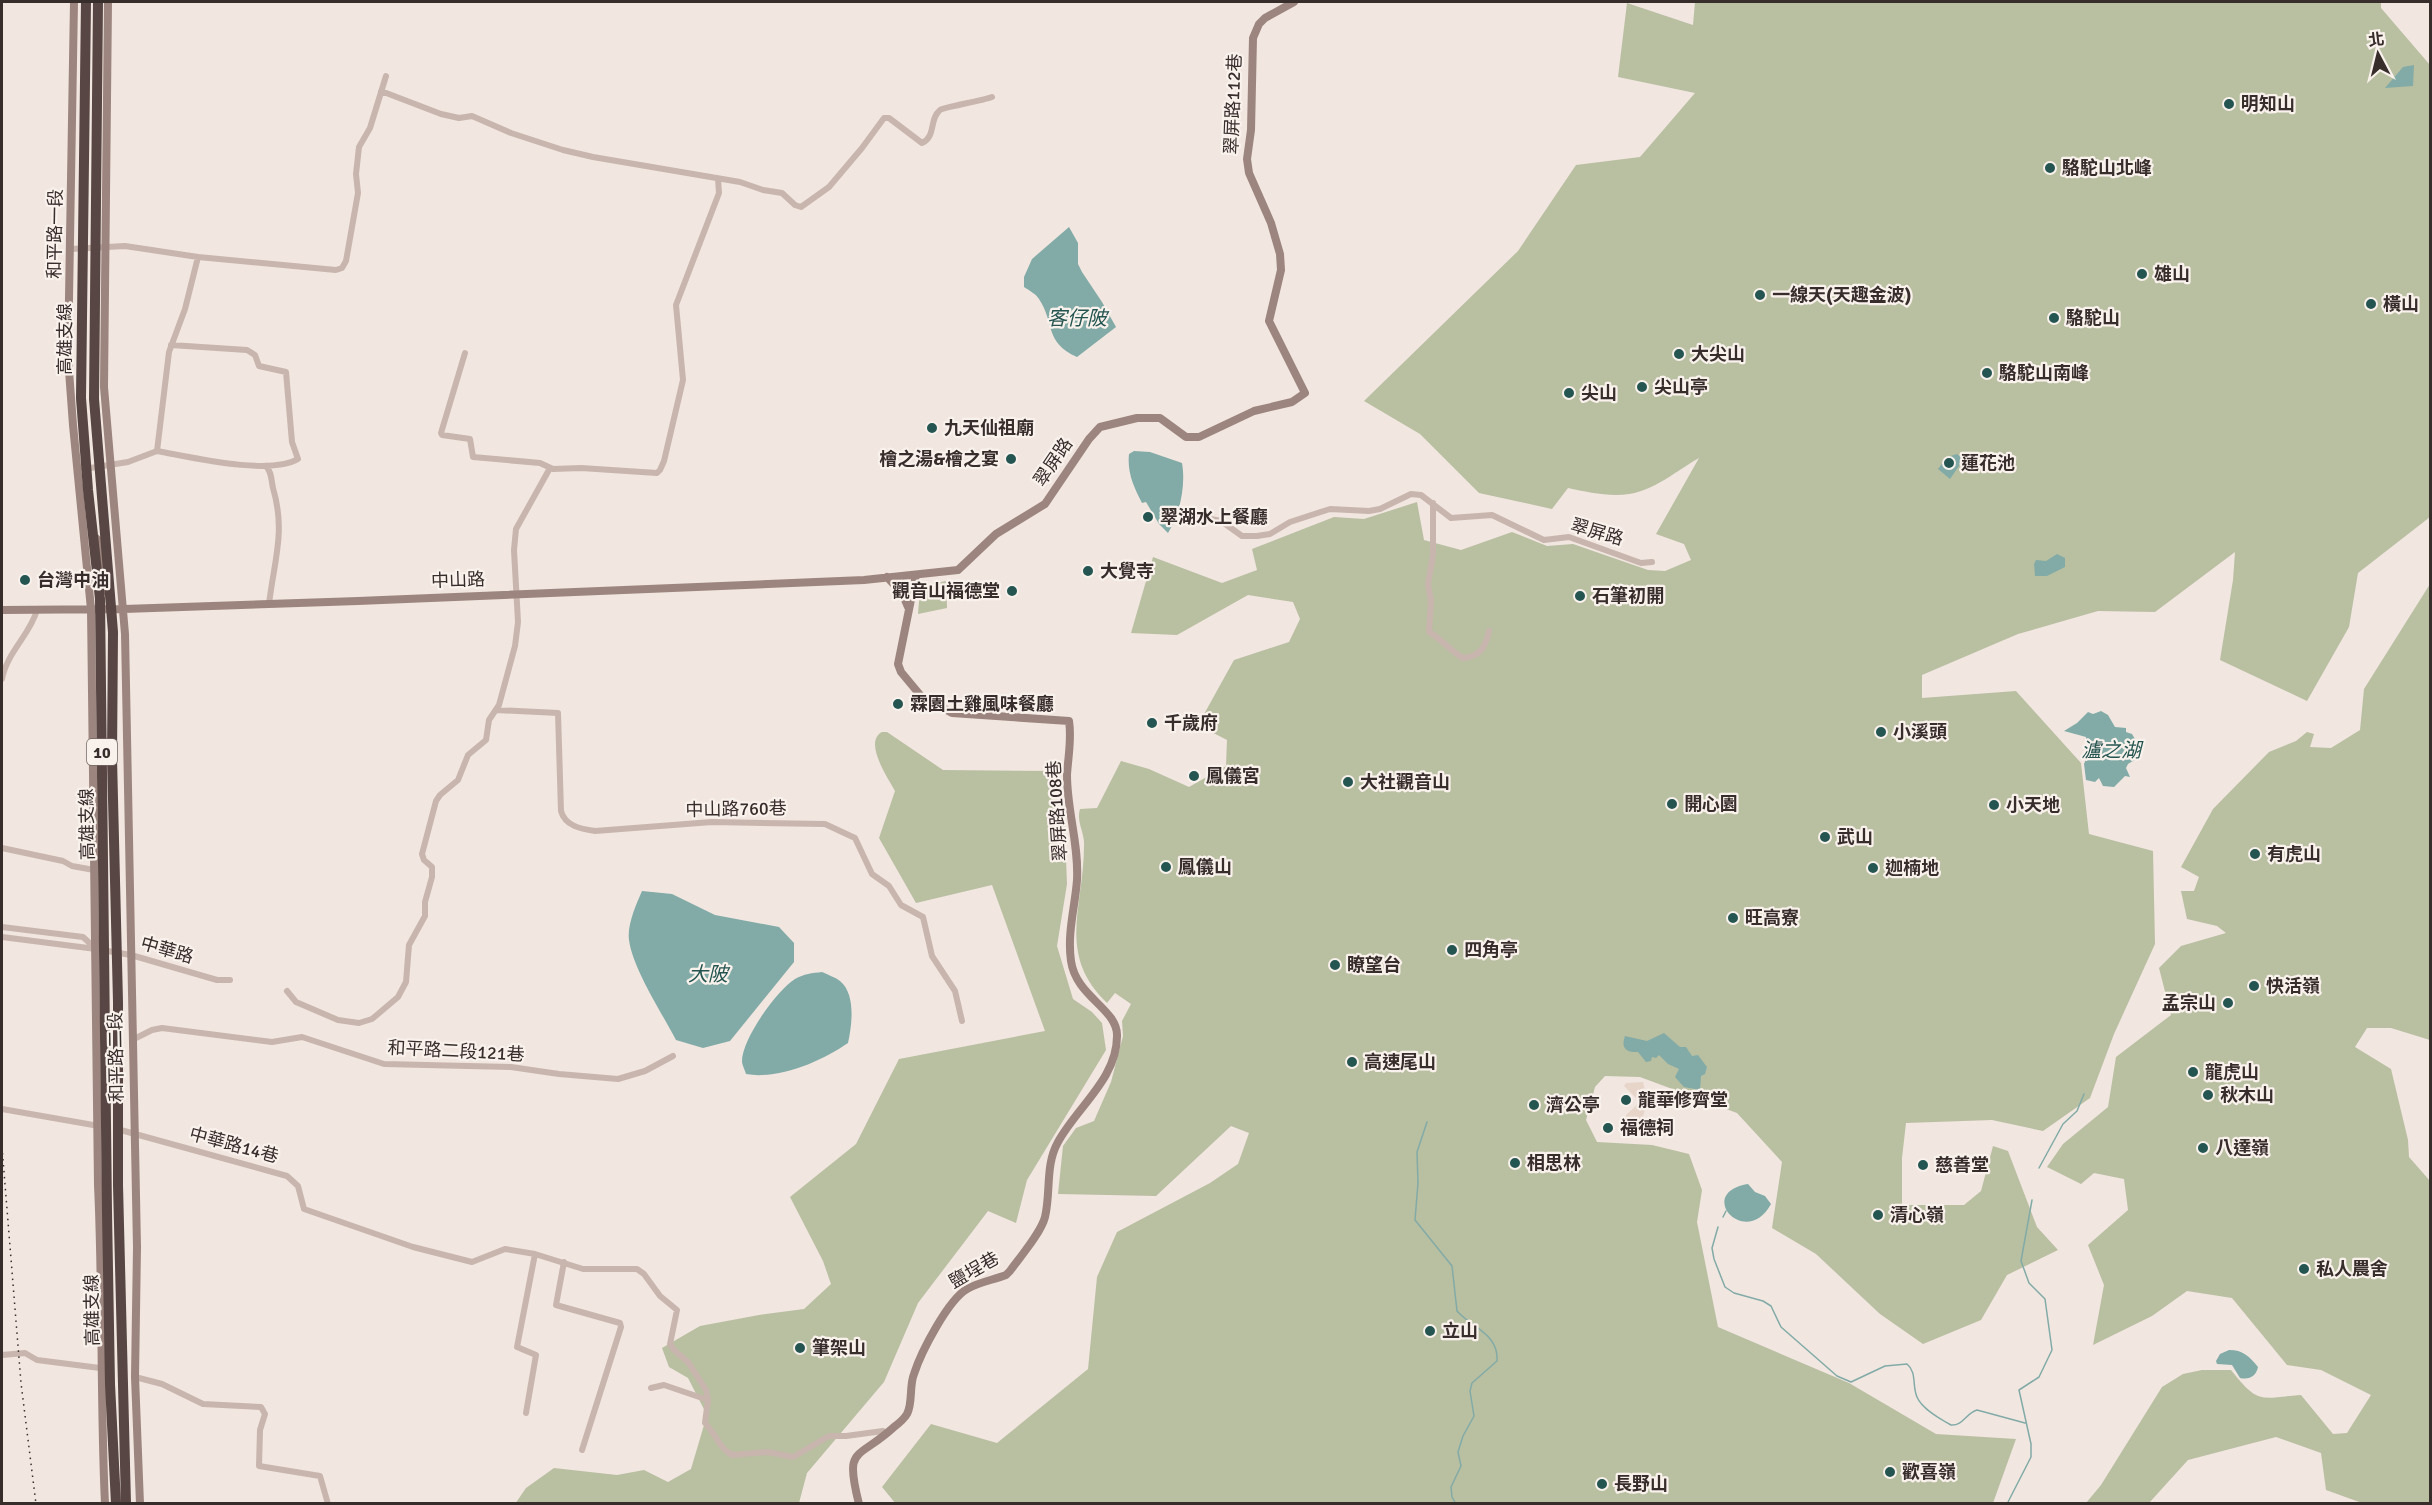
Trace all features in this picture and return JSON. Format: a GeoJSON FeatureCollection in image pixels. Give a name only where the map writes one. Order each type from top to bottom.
{"type":"FeatureCollection","features":[{"type":"Feature","properties":{"kind":"highway","name":"高雄支線"},"geometry":{"type":"LineString","coordinates":[[86,2],[81,398],[100,598],[107,1223],[110,1384],[116,1503]]}},
{"type":"Feature","properties":{"kind":"highway","name":"高雄支線"},"geometry":{"type":"LineString","coordinates":[[99,2],[94,399],[113,632],[112,758],[118,1002],[118,1185],[126,1503]]}},
{"type":"Feature","properties":{"kind":"street","name":"和平路一段"},"geometry":{"type":"LineString","coordinates":[[74,2],[68,357],[91,609]]}},
{"type":"Feature","properties":{"kind":"street"},"geometry":{"type":"LineString","coordinates":[[108,2],[104,387],[124,609]]}},
{"type":"Feature","properties":{"kind":"street","name":"翠屏路112巷"},"geometry":{"type":"LineString","coordinates":[[1192,438],[1199,437],[1254,411],[1292,402],[1305,393],[1269,321],[1281,261],[1271,223],[1247,165],[1251,130],[1253,38],[1259,24],[1265,18],[1294,2]]}},
{"type":"Feature","properties":{"kind":"street"},"geometry":{"type":"LineString","coordinates":[[71,249],[144,248],[198,257],[336,270],[342,268],[346,261],[357,201],[356,174],[359,147],[370,128],[386,76]]}},
{"type":"Feature","properties":{"kind":"street"},"geometry":{"type":"LineString","coordinates":[[381,92],[441,114],[459,118],[472,116],[511,133],[563,150],[740,182],[763,190],[782,193],[795,205],[801,207],[829,187],[884,118],[889,118],[922,143],[930,138],[936,114],[940,109],[969,105],[992,98]]}},
{"type":"Feature","properties":{"kind":"street"},"geometry":{"type":"LineString","coordinates":[[465,353],[441,430],[442,435],[470,440],[472,454],[476,458],[540,463],[550,468],[581,468],[653,474],[663,467],[683,380],[676,305],[719,193],[718,179]]}},
{"type":"Feature","properties":{"kind":"street"},"geometry":{"type":"LineString","coordinates":[[157,451],[171,345],[185,309],[198,257]]}},
{"type":"Feature","properties":{"kind":"street"},"geometry":{"type":"LineString","coordinates":[[78,470],[140,459],[157,451],[248,466],[278,465],[298,459],[292,442],[286,372],[259,366],[255,355],[247,350],[171,345]]}},
{"type":"Feature","properties":{"kind":"street","name":"翠屏路"},"geometry":{"type":"LineString","coordinates":[[916,574],[962,568],[996,534],[1039,508],[1100,427],[1137,418],[1160,418],[1180,434],[1192,438]]}},
{"type":"Feature","properties":{"kind":"street"},"geometry":{"type":"LineString","coordinates":[[266,466],[271,472],[278,504],[279,535],[269,604]]}},
{"type":"Feature","properties":{"kind":"street"},"geometry":{"type":"LineString","coordinates":[[287,991],[296,1002],[338,1020],[359,1023],[372,1019],[398,997],[406,982],[409,945],[425,916],[425,902],[433,872],[422,854],[436,801],[458,780],[468,754],[486,740],[489,720],[496,710],[515,646],[518,622],[514,550],[516,529],[550,468]]}},
{"type":"Feature","properties":{"kind":"street","name":"翠屏路"},"geometry":{"type":"LineString","coordinates":[[1200,517],[1221,521],[1242,536],[1257,536],[1270,534],[1290,522],[1330,509],[1369,511],[1380,509],[1411,494],[1421,495],[1451,518],[1492,515],[1544,540],[1569,537],[1641,563],[1652,562]]}},
{"type":"Feature","properties":{"kind":"street"},"geometry":{"type":"LineString","coordinates":[[1433,503],[1433,555],[1428,585],[1431,601],[1429,632],[1462,658],[1481,651],[1486,645],[1489,631]]}},
{"type":"Feature","properties":{"kind":"street"},"geometry":{"type":"LineString","coordinates":[[82,522],[100,542],[109,657],[126,682]]}},
{"type":"Feature","properties":{"kind":"street","name":"中山路"},"geometry":{"type":"LineString","coordinates":[[2,610],[269,604],[916,574]]}},
{"type":"Feature","properties":{"kind":"street","name":"翠屏路108巷"},"geometry":{"type":"LineString","coordinates":[[916,574],[898,663],[901,672],[921,696],[951,713],[1069,721],[1071,731],[1067,776],[1069,805],[1077,846],[1077,875],[1069,938],[1071,963],[1076,981],[1088,996]]}},
{"type":"Feature","properties":{"kind":"street"},"geometry":{"type":"LineString","coordinates":[[886,577],[902,593],[908,610]]}},
{"type":"Feature","properties":{"kind":"street","name":"和平路二段"},"geometry":{"type":"LineString","coordinates":[[91,609],[97,1126],[101,1248],[100,1368],[105,1503]]}},
{"type":"Feature","properties":{"kind":"street","name":"和平路二段"},"geometry":{"type":"LineString","coordinates":[[124,609],[137,1247],[135,1377],[140,1503]]}},
{"type":"Feature","properties":{"kind":"street"},"geometry":{"type":"LineString","coordinates":[[2,679],[6,661],[34,620],[37,610]]}},
{"type":"Feature","properties":{"kind":"street","name":"中山路760巷"},"geometry":{"type":"LineString","coordinates":[[496,710],[558,713],[561,811],[565,820],[578,828],[595,831],[712,822],[796,823],[825,824],[849,834],[859,843],[872,874],[889,886],[901,905],[923,917],[932,956],[956,991],[962,1022]]}},
{"type":"Feature","properties":{"kind":"street"},"geometry":{"type":"LineString","coordinates":[[2,848],[94,870]]}},
{"type":"Feature","properties":{"kind":"street","name":"中華路"},"geometry":{"type":"LineString","coordinates":[[2,927],[83,938],[96,949]]}},
{"type":"Feature","properties":{"kind":"street","name":"中華路"},"geometry":{"type":"LineString","coordinates":[[2,937],[96,949],[131,956],[217,980],[230,980]]}},
{"type":"Feature","properties":{"kind":"street","name":"鹽埕巷"},"geometry":{"type":"LineString","coordinates":[[859,1503],[852,1477],[853,1464],[861,1451],[884,1437],[908,1413],[914,1372],[949,1305],[968,1289],[1006,1275],[1042,1226],[1050,1165],[1056,1144],[1067,1126],[1102,1082],[1113,1057],[1117,1036],[1115,1024],[1105,1010],[1088,996]]}},
{"type":"Feature","properties":{"kind":"street","name":"和平路二段121巷"},"geometry":{"type":"LineString","coordinates":[[132,1040],[152,1030],[162,1028],[272,1042],[302,1037],[384,1064],[511,1067],[618,1079],[645,1071],[673,1056]]}},
{"type":"Feature","properties":{"kind":"street","name":"中華路14巷"},"geometry":{"type":"LineString","coordinates":[[2,1109],[134,1133],[287,1176],[298,1186],[304,1209],[413,1247],[472,1262],[505,1249],[535,1254],[583,1269],[637,1269],[644,1274],[660,1296],[677,1310],[670,1344],[693,1370],[706,1390],[708,1400],[705,1423],[715,1432],[723,1448],[732,1455],[768,1452],[793,1457],[829,1436],[883,1431],[884,1437]]}},
{"type":"Feature","properties":{"kind":"street"},"geometry":{"type":"LineString","coordinates":[[526,1413],[536,1355],[517,1347],[535,1254]]}},
{"type":"Feature","properties":{"kind":"street"},"geometry":{"type":"LineString","coordinates":[[564,1262],[556,1305],[620,1323],[621,1327],[582,1450]]}},
{"type":"Feature","properties":{"kind":"street"},"geometry":{"type":"LineString","coordinates":[[2,1354],[26,1353],[37,1360],[100,1368]]}},
{"type":"Feature","properties":{"kind":"street"},"geometry":{"type":"LineString","coordinates":[[135,1377],[162,1384],[203,1404],[261,1407],[265,1414],[260,1430],[259,1466],[320,1476],[328,1503]]}},
{"type":"Feature","properties":{"kind":"street"},"geometry":{"type":"LineString","coordinates":[[651,1388],[664,1385],[708,1400]]}},
{"type":"Feature","properties":{"kind":"green space"},"geometry":{"type":"Polygon","coordinates":[[[1695,2],[2381,2],[2381,8],[2430,65],[2430,517],[2358,573],[2349,627],[2307,701],[2220,660],[2233,580],[2235,552],[2155,612],[2098,611],[2018,634],[1922,675],[1922,698],[2016,691],[2081,763],[2089,834],[2153,851],[2155,944],[2114,1034],[2090,1098],[2043,1131],[1992,1120],[1906,1123],[1902,1158],[1902,1205],[1964,1205],[1981,1191],[1993,1146],[2008,1151],[2037,1227],[2058,1250],[2007,1275],[1981,1320],[1923,1344],[1880,1314],[1816,1254],[1772,1228],[1782,1162],[1737,1113],[1640,1077],[1605,1076],[1595,1087],[1586,1120],[1597,1142],[1652,1145],[1689,1154],[1702,1190],[1697,1222],[1718,1327],[1849,1383],[1936,1434],[2016,1439],[1993,1503],[896,1504],[882,1487],[931,1424],[997,1443],[1088,1369],[1097,1277],[1117,1232],[1210,1183],[1238,1164],[1249,1133],[1231,1126],[1156,1196],[1058,1194],[1063,1146],[1076,1128],[1094,1121],[1111,1082],[1123,1036],[1122,1021],[1131,1004],[1115,993],[1107,1003],[1091,985],[1077,948],[1076,929],[1084,846],[1079,818],[1080,809],[1097,808],[1121,761],[1149,769],[1189,787],[1226,766],[1227,740],[1198,725],[1234,660],[1289,642],[1300,619],[1293,602],[1248,595],[1177,635],[1131,633],[1153,557],[1222,583],[1257,570],[1252,549],[1334,517],[1364,519],[1417,502],[1424,540],[1461,550],[1512,532],[1547,546],[1573,544],[1648,570],[1665,571],[1691,560],[1684,544],[1656,534],[1699,458],[1638,492],[1621,495],[1568,488],[1552,509],[1479,493],[1420,434],[1364,401],[1518,251],[1576,165],[1640,157],[1695,93],[1618,77],[1627,3],[1693,25],[1695,2]]]}},
{"type":"Feature","properties":{"kind":"green space"},"geometry":{"type":"Polygon","coordinates":[[[946,581],[947,608],[918,614],[922,588],[946,581]]]}},
{"type":"Feature","properties":{"kind":"green space"},"geometry":{"type":"Polygon","coordinates":[[[2430,584],[2430,1040],[2391,1028],[2367,1028],[2355,1047],[2391,1069],[2408,1140],[2409,1157],[2430,1181],[2430,1503],[2362,1503],[2326,1490],[2321,1453],[2276,1437],[2188,1460],[2149,1503],[2086,1503],[2101,1485],[2162,1387],[2183,1374],[2202,1370],[2231,1370],[2248,1389],[2261,1397],[2301,1395],[2333,1434],[2347,1433],[2371,1395],[2321,1370],[2287,1365],[2232,1298],[2187,1291],[2152,1316],[2093,1345],[2104,1285],[2088,1245],[2128,1210],[2124,1179],[2094,1173],[2081,1184],[2047,1167],[2063,1144],[2108,1107],[2116,1057],[2171,1015],[2159,968],[2181,946],[2226,933],[2217,926],[2187,919],[2181,891],[2194,891],[2199,877],[2181,867],[2213,809],[2269,752],[2296,741],[2307,732],[2314,734],[2310,747],[2331,748],[2360,730],[2364,689],[2430,584]]]}},
{"type":"Feature","properties":{"kind":"green space"},"geometry":{"type":"Polygon","coordinates":[[[882,732],[887,732],[943,770],[1059,771],[1067,884],[1057,946],[1073,999],[1092,1012],[1102,1023],[1106,1050],[1027,1180],[1016,1223],[988,1211],[918,1303],[884,1382],[807,1473],[799,1503],[515,1504],[526,1488],[554,1468],[617,1475],[644,1470],[668,1482],[691,1469],[707,1415],[688,1378],[669,1367],[662,1348],[700,1326],[804,1309],[831,1284],[823,1261],[790,1197],[856,1144],[899,1059],[1045,1031],[992,885],[916,903],[879,838],[895,791],[876,752],[877,737],[882,732]]]}},
{"type":"Feature","properties":{"kind":"shaded area"},"geometry":{"type":"Polygon","coordinates":[[[1643,1082],[1647,1099],[1641,1127],[1627,1129],[1626,1115],[1640,1102],[1624,1086],[1626,1083],[1643,1082]]]}},
{"type":"Feature","properties":{"kind":"water"},"geometry":{"type":"Polygon","coordinates":[[[2414,65],[2413,86],[2385,88],[2403,67],[2414,65]]]}},
{"type":"Feature","properties":{"kind":"water","name":"客仔陂"},"geometry":{"type":"Polygon","coordinates":[[[1069,227],[1078,243],[1078,264],[1116,327],[1077,357],[1059,345],[1039,299],[1024,287],[1024,277],[1032,259],[1069,227]]]}},
{"type":"Feature","properties":{"kind":"water"},"geometry":{"type":"Polygon","coordinates":[[[1134,451],[1150,452],[1182,463],[1181,499],[1168,533],[1159,524],[1146,502],[1142,503],[1134,485],[1130,474],[1129,454],[1134,451]]]}},
{"type":"Feature","properties":{"kind":"water","name":"蓮花池"},"geometry":{"type":"Polygon","coordinates":[[[1957,454],[1961,457],[1959,466],[1950,479],[1938,469],[1947,457],[1957,454]]]}},
{"type":"Feature","properties":{"kind":"water"},"geometry":{"type":"Polygon","coordinates":[[[2057,554],[2065,558],[2065,567],[2047,576],[2035,576],[2036,560],[2046,561],[2057,554]]]}},
{"type":"Feature","properties":{"kind":"water","name":"瀘之湖"},"geometry":{"type":"Polygon","coordinates":[[[2101,711],[2108,715],[2115,727],[2126,728],[2126,732],[2132,734],[2139,746],[2139,757],[2126,768],[2130,777],[2125,776],[2114,787],[2103,786],[2099,778],[2095,782],[2086,780],[2084,764],[2088,754],[2085,750],[2088,749],[2086,737],[2064,731],[2088,712],[2093,714],[2101,711]]]}},
{"type":"Feature","properties":{"kind":"water","name":"大陂"},"geometry":{"type":"Polygon","coordinates":[[[642,891],[672,894],[715,915],[779,927],[794,943],[794,962],[730,1041],[703,1048],[676,1040],[642,977],[629,940],[632,915],[642,891]]]}},
{"type":"Feature","properties":{"kind":"water","name":"大陂"},"geometry":{"type":"Polygon","coordinates":[[[822,972],[840,981],[849,994],[852,1010],[848,1043],[800,1068],[772,1074],[746,1074],[742,1063],[748,1040],[770,1004],[795,979],[822,972]]]}},
{"type":"Feature","properties":{"kind":"water"},"geometry":{"type":"Polygon","coordinates":[[[1664,1033],[1680,1047],[1686,1047],[1692,1056],[1698,1055],[1707,1067],[1705,1074],[1701,1076],[1700,1090],[1684,1087],[1675,1077],[1679,1069],[1668,1064],[1659,1055],[1646,1062],[1638,1052],[1625,1049],[1625,1036],[1647,1041],[1664,1033]]]}},
{"type":"Feature","properties":{"kind":"water"},"geometry":{"type":"Polygon","coordinates":[[[1748,1184],[1755,1192],[1765,1196],[1771,1204],[1761,1217],[1749,1222],[1738,1220],[1730,1215],[1725,1206],[1725,1197],[1732,1189],[1748,1184]]]}},
{"type":"Feature","properties":{"kind":"water"},"geometry":{"type":"Polygon","coordinates":[[[2229,1350],[2245,1354],[2258,1367],[2256,1373],[2250,1378],[2240,1378],[2232,1365],[2217,1364],[2216,1361],[2220,1354],[2229,1350]]]}},
{"type":"Feature","properties":{"kind":"waterway"},"geometry":{"type":"LineString","coordinates":[[2039,1168],[2063,1124],[2077,1111],[2084,1094]]}},
{"type":"Feature","properties":{"kind":"waterway"},"geometry":{"type":"LineString","coordinates":[[1427,1122],[1417,1152],[1418,1183],[1415,1220],[1452,1266],[1457,1311],[1494,1344],[1497,1361],[1472,1383],[1470,1391],[1474,1416],[1463,1436],[1458,1452],[1461,1466],[1451,1487],[1452,1497],[1456,1504]]}},
{"type":"Feature","properties":{"kind":"waterway"},"geometry":{"type":"LineString","coordinates":[[2007,1504],[2031,1457],[2031,1444],[2019,1390],[2039,1377],[2052,1350],[2045,1299],[2029,1283],[2021,1261],[2032,1200]]}},
{"type":"Feature","properties":{"kind":"waterway"},"geometry":{"type":"LineString","coordinates":[[1723,1217],[1726,1211]]}},
{"type":"Feature","properties":{"kind":"waterway"},"geometry":{"type":"LineString","coordinates":[[1718,1227],[1712,1248],[1725,1287],[1734,1293],[1763,1301],[1771,1306],[1781,1327],[1837,1376],[1851,1382],[1885,1366],[1907,1364],[1912,1371],[1919,1401],[1951,1425],[1959,1424],[1977,1410],[2025,1423]]}},
{"type":"Feature","properties":{"kind":"railway"},"geometry":{"type":"LineString","coordinates":[[2,1147],[21,1383],[36,1504]]}},
{"type":"Feature","properties":{"kind":"place","name":"明知山"},"geometry":{"type":"Point","coordinates":[2229,104]}},
{"type":"Feature","properties":{"kind":"place","name":"駱駝山北峰"},"geometry":{"type":"Point","coordinates":[2050,168]}},
{"type":"Feature","properties":{"kind":"place","name":"雄山"},"geometry":{"type":"Point","coordinates":[2142,274]}},
{"type":"Feature","properties":{"kind":"place","name":"一線天(天趣金波)"},"geometry":{"type":"Point","coordinates":[1760,295]}},
{"type":"Feature","properties":{"kind":"place","name":"橫山"},"geometry":{"type":"Point","coordinates":[2371,304]}},
{"type":"Feature","properties":{"kind":"place","name":"駱駝山"},"geometry":{"type":"Point","coordinates":[2054,318]}},
{"type":"Feature","properties":{"kind":"place","name":"大尖山"},"geometry":{"type":"Point","coordinates":[1679,354]}},
{"type":"Feature","properties":{"kind":"place","name":"駱駝山南峰"},"geometry":{"type":"Point","coordinates":[1987,373]}},
{"type":"Feature","properties":{"kind":"place","name":"尖山亭"},"geometry":{"type":"Point","coordinates":[1642,387]}},
{"type":"Feature","properties":{"kind":"place","name":"尖山"},"geometry":{"type":"Point","coordinates":[1569,393]}},
{"type":"Feature","properties":{"kind":"place","name":"九天仙祖廟"},"geometry":{"type":"Point","coordinates":[932,428]}},
{"type":"Feature","properties":{"kind":"place","name":"檜之湯&檜之宴"},"geometry":{"type":"Point","coordinates":[1011,459]}},
{"type":"Feature","properties":{"kind":"place","name":"蓮花池"},"geometry":{"type":"Point","coordinates":[1949,463]}},
{"type":"Feature","properties":{"kind":"place","name":"翠湖水上餐廳"},"geometry":{"type":"Point","coordinates":[1148,517]}},
{"type":"Feature","properties":{"kind":"place","name":"大覺寺"},"geometry":{"type":"Point","coordinates":[1088,571]}},
{"type":"Feature","properties":{"kind":"place","name":"台灣中油"},"geometry":{"type":"Point","coordinates":[25,580]}},
{"type":"Feature","properties":{"kind":"place","name":"觀音山福德堂"},"geometry":{"type":"Point","coordinates":[1012,591]}},
{"type":"Feature","properties":{"kind":"place","name":"石筆初開"},"geometry":{"type":"Point","coordinates":[1580,596]}},
{"type":"Feature","properties":{"kind":"place","name":"霖園土雞風味餐廳"},"geometry":{"type":"Point","coordinates":[898,704]}},
{"type":"Feature","properties":{"kind":"place","name":"千歲府"},"geometry":{"type":"Point","coordinates":[1152,723]}},
{"type":"Feature","properties":{"kind":"place","name":"小溪頭"},"geometry":{"type":"Point","coordinates":[1881,732]}},
{"type":"Feature","properties":{"kind":"place","name":"鳳儀宮"},"geometry":{"type":"Point","coordinates":[1194,776]}},
{"type":"Feature","properties":{"kind":"place","name":"大社觀音山"},"geometry":{"type":"Point","coordinates":[1348,782]}},
{"type":"Feature","properties":{"kind":"place","name":"開心園"},"geometry":{"type":"Point","coordinates":[1672,804]}},
{"type":"Feature","properties":{"kind":"place","name":"小天地"},"geometry":{"type":"Point","coordinates":[1994,805]}},
{"type":"Feature","properties":{"kind":"place","name":"武山"},"geometry":{"type":"Point","coordinates":[1825,837]}},
{"type":"Feature","properties":{"kind":"place","name":"有虎山"},"geometry":{"type":"Point","coordinates":[2255,854]}},
{"type":"Feature","properties":{"kind":"place","name":"鳳儀山"},"geometry":{"type":"Point","coordinates":[1166,867]}},
{"type":"Feature","properties":{"kind":"place","name":"迦楠地"},"geometry":{"type":"Point","coordinates":[1873,868]}},
{"type":"Feature","properties":{"kind":"place","name":"旺高寮"},"geometry":{"type":"Point","coordinates":[1733,918]}},
{"type":"Feature","properties":{"kind":"place","name":"四角亭"},"geometry":{"type":"Point","coordinates":[1452,950]}},
{"type":"Feature","properties":{"kind":"place","name":"瞭望台"},"geometry":{"type":"Point","coordinates":[1335,965]}},
{"type":"Feature","properties":{"kind":"place","name":"快活嶺"},"geometry":{"type":"Point","coordinates":[2254,986]}},
{"type":"Feature","properties":{"kind":"place","name":"孟宗山"},"geometry":{"type":"Point","coordinates":[2228,1003]}},
{"type":"Feature","properties":{"kind":"place","name":"高速尾山"},"geometry":{"type":"Point","coordinates":[1352,1062]}},
{"type":"Feature","properties":{"kind":"place","name":"龍虎山"},"geometry":{"type":"Point","coordinates":[2193,1072]}},
{"type":"Feature","properties":{"kind":"place","name":"秋木山"},"geometry":{"type":"Point","coordinates":[2208,1095]}},
{"type":"Feature","properties":{"kind":"place","name":"龍華修齊堂"},"geometry":{"type":"Point","coordinates":[1626,1100]}},
{"type":"Feature","properties":{"kind":"place","name":"濟公亭"},"geometry":{"type":"Point","coordinates":[1534,1105]}},
{"type":"Feature","properties":{"kind":"place","name":"福德祠"},"geometry":{"type":"Point","coordinates":[1608,1128]}},
{"type":"Feature","properties":{"kind":"place","name":"八達嶺"},"geometry":{"type":"Point","coordinates":[2203,1148]}},
{"type":"Feature","properties":{"kind":"place","name":"相思林"},"geometry":{"type":"Point","coordinates":[1515,1163]}},
{"type":"Feature","properties":{"kind":"place","name":"慈善堂"},"geometry":{"type":"Point","coordinates":[1923,1165]}},
{"type":"Feature","properties":{"kind":"place","name":"清心嶺"},"geometry":{"type":"Point","coordinates":[1878,1215]}},
{"type":"Feature","properties":{"kind":"place","name":"私人農舍"},"geometry":{"type":"Point","coordinates":[2304,1269]}},
{"type":"Feature","properties":{"kind":"place","name":"立山"},"geometry":{"type":"Point","coordinates":[1430,1331]}},
{"type":"Feature","properties":{"kind":"place","name":"筆架山"},"geometry":{"type":"Point","coordinates":[800,1348]}},
{"type":"Feature","properties":{"kind":"place","name":"歡喜嶺"},"geometry":{"type":"Point","coordinates":[1890,1472]}},
{"type":"Feature","properties":{"kind":"place","name":"長野山"},"geometry":{"type":"Point","coordinates":[1602,1484]}}]}
